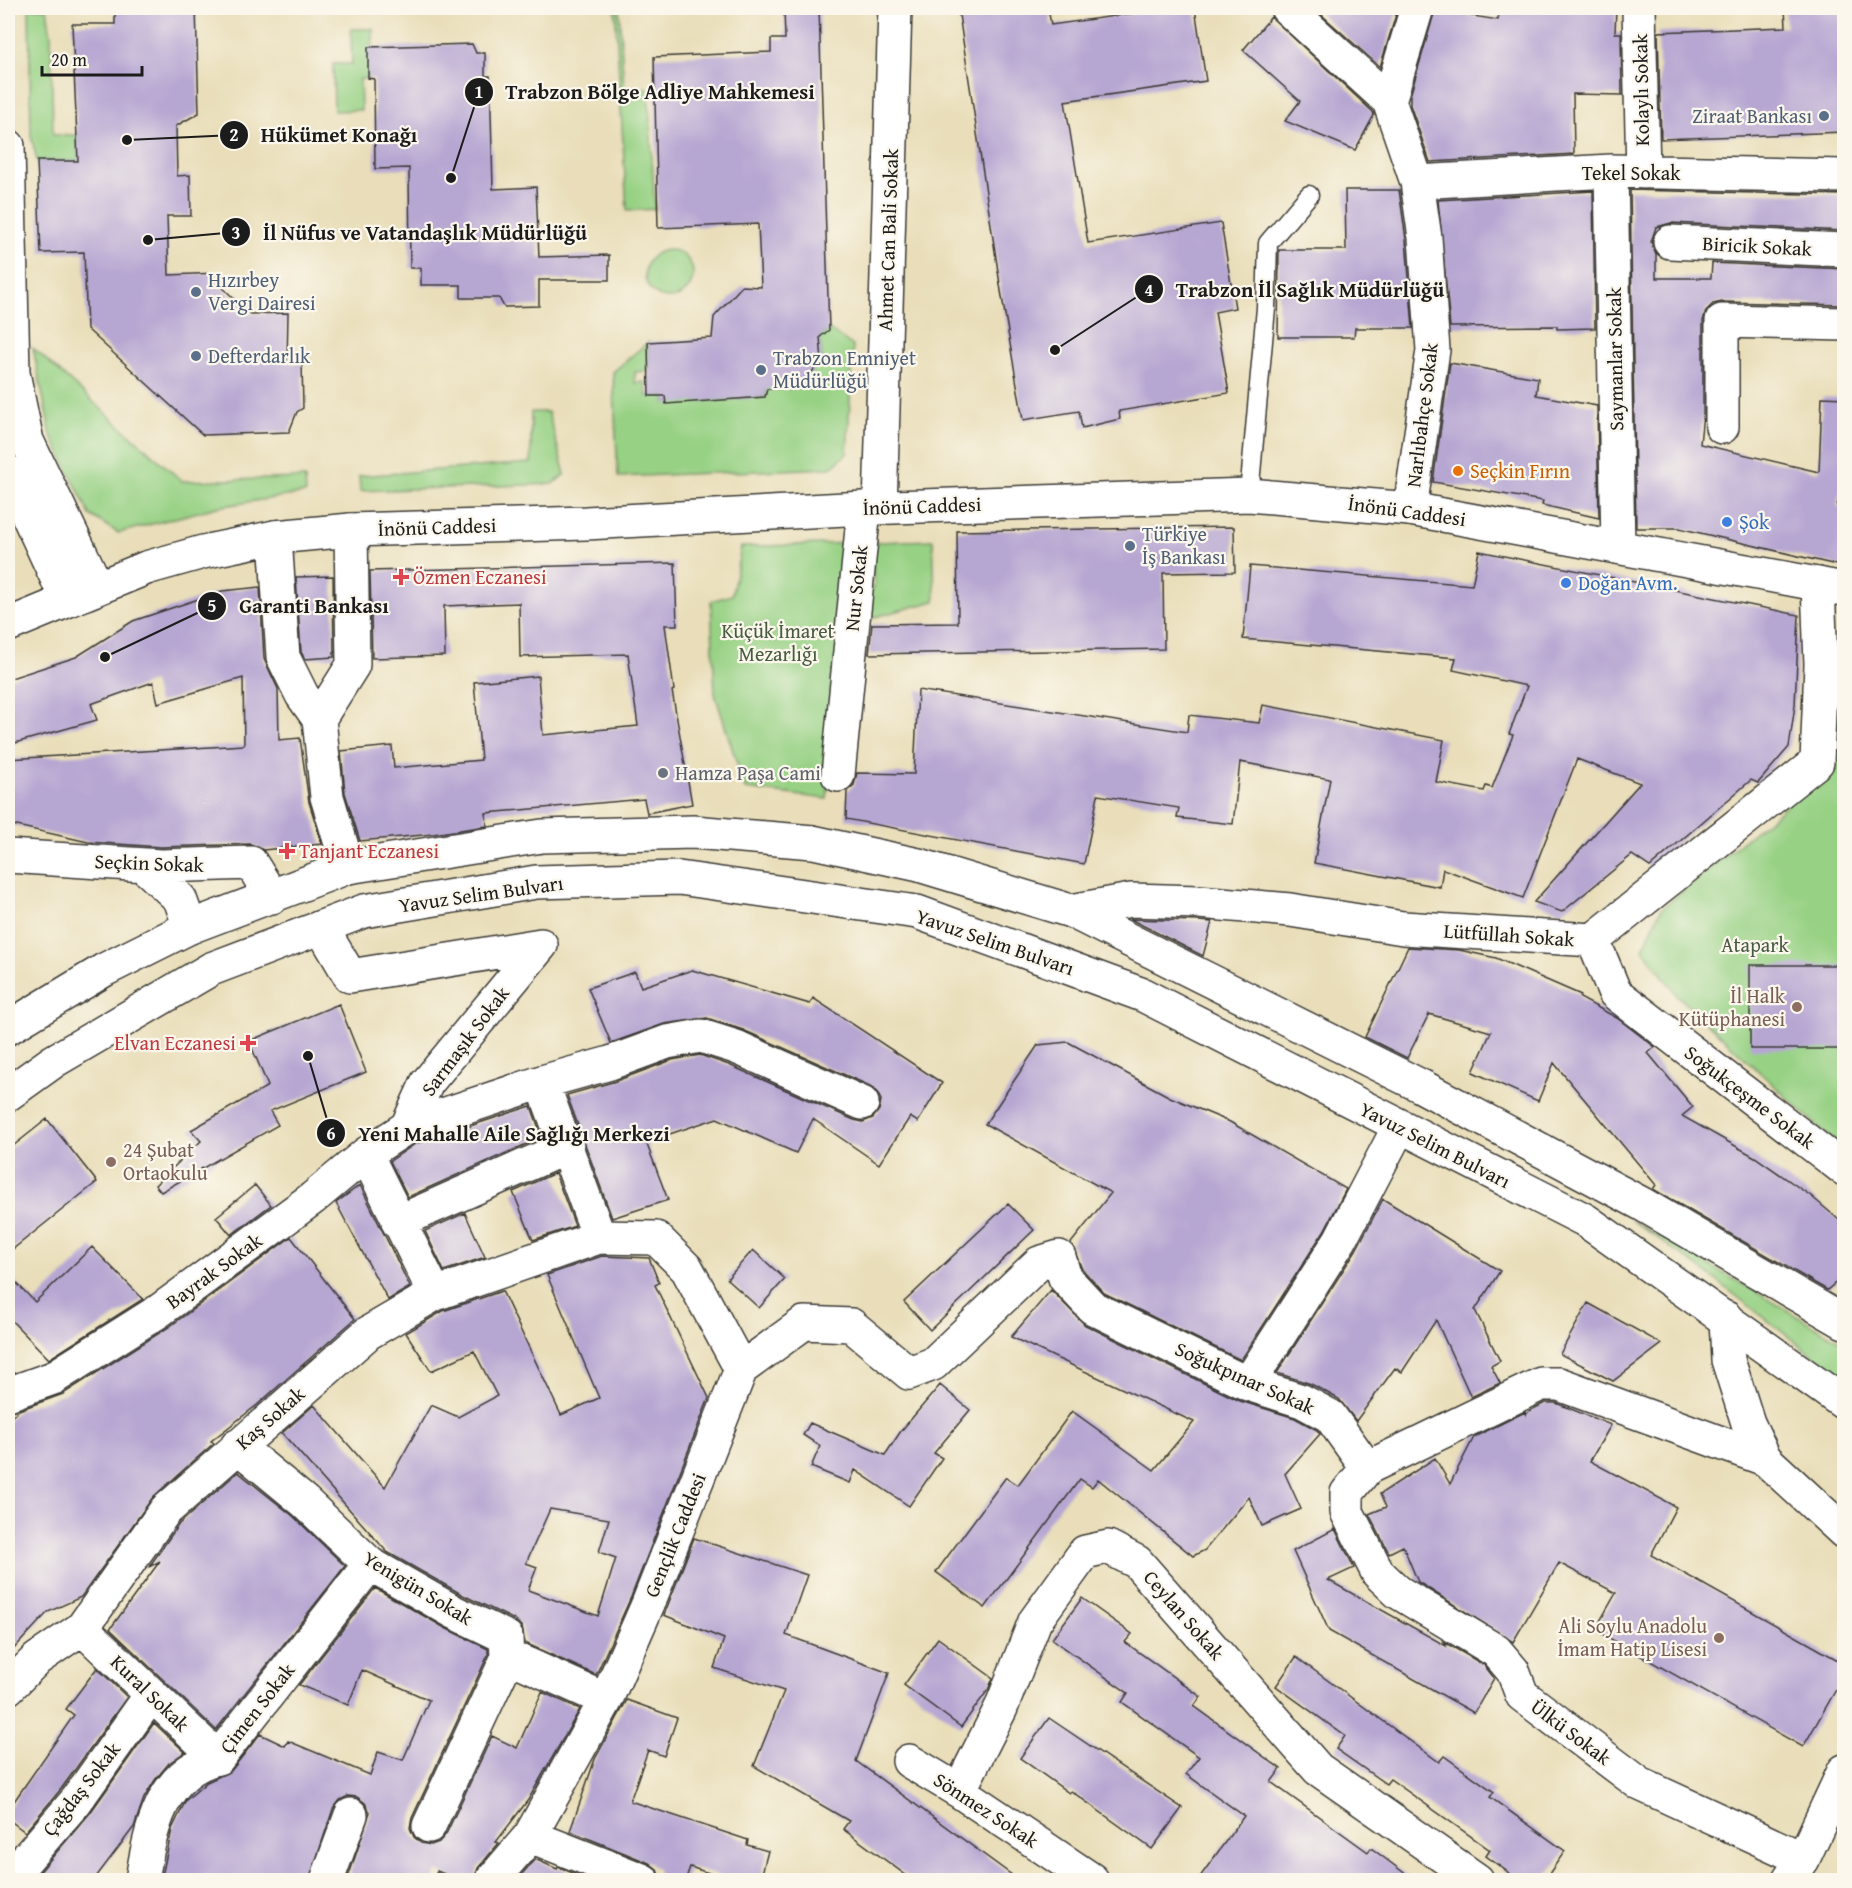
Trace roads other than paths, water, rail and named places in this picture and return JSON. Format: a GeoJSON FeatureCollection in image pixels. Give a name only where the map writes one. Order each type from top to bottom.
{"type":"FeatureCollection","features":[{"type":"Feature","properties":{"kind":"street","name":"Ahmet Can Bali Sokak"},"geometry":{"type":"LineString","coordinates":[[872,508],[895,8]]}},
{"type":"Feature","properties":{"kind":"street"},"geometry":{"type":"LineString","coordinates":[[1287,8],[1389,101],[1417,8]]}},
{"type":"Feature","properties":{"kind":"street","name":"Kolaylı Sokak"},"geometry":{"type":"LineString","coordinates":[[1639,8],[1643,172]]}},
{"type":"Feature","properties":{"kind":"street","name":"Narlıbahçe Sokak"},"geometry":{"type":"LineString","coordinates":[[1389,101],[1417,182],[1425,238],[1433,350],[1410,509]]}},
{"type":"Feature","properties":{"kind":"street"},"geometry":{"type":"LineString","coordinates":[[8,146],[14,373],[21,412],[27,441],[97,587]]}},
{"type":"Feature","properties":{"kind":"street","name":"Tekel Sokak"},"geometry":{"type":"LineString","coordinates":[[1417,182],[1611,171],[1845,177]]}},
{"type":"Feature","properties":{"kind":"street","name":"Saymanlar Sokak"},"geometry":{"type":"LineString","coordinates":[[1611,171],[1618,547]]}},
{"type":"Feature","properties":{"kind":"street","name":"Biricik Sokak"},"geometry":{"type":"LineString","coordinates":[[1670,242],[1845,250]]}},
{"type":"Feature","properties":{"kind":"street"},"geometry":{"type":"LineString","coordinates":[[1722,427],[1722,321],[1845,324]]}},
{"type":"Feature","properties":{"kind":"street"},"geometry":{"type":"LineString","coordinates":[[8,472],[67,600]]}},
{"type":"Feature","properties":{"kind":"street","name":"İnönü Caddesi"},"geometry":{"type":"LineString","coordinates":[[8,625],[146,568],[203,552],[274,537],[351,531],[586,523],[872,508],[1249,495],[1410,509],[1831,586]]}},
{"type":"Feature","properties":{"kind":"street","name":"Nur Sokak"},"geometry":{"type":"LineString","coordinates":[[838,775],[872,508]]}},
{"type":"Feature","properties":{"kind":"street"},"geometry":{"type":"LineString","coordinates":[[319,719],[353,665],[351,531]]}},
{"type":"Feature","properties":{"kind":"street"},"geometry":{"type":"LineString","coordinates":[[274,537],[284,657],[302,695],[319,719],[327,797],[348,867]]}},
{"type":"Feature","properties":{"kind":"street","name":"Lütfüllah Sokak"},"geometry":{"type":"LineString","coordinates":[[1071,911],[1131,900],[1199,902],[1290,910],[1403,928],[1593,940],[1817,762],[1821,664],[1831,586]]}},
{"type":"Feature","properties":{"kind":"street"},"geometry":{"type":"LineString","coordinates":[[185,913],[272,897],[348,867],[542,836],[693,832],[813,842],[919,865],[1071,911],[1432,1091],[1642,1204],[1845,1322]]}},
{"type":"Feature","properties":{"kind":"street","name":"Seçkin Sokak"},"geometry":{"type":"LineString","coordinates":[[8,856],[142,865],[250,863],[272,897]]}},
{"type":"Feature","properties":{"kind":"street"},"geometry":{"type":"LineString","coordinates":[[142,865],[185,913]]}},
{"type":"Feature","properties":{"kind":"street"},"geometry":{"type":"LineString","coordinates":[[8,1028],[104,970],[185,913],[213,865]]}},
{"type":"Feature","properties":{"kind":"street","name":"Yavuz Selim Bulvarı"},"geometry":{"type":"LineString","coordinates":[[8,1094],[54,1061],[211,969],[364,911],[536,882],[679,878],[917,912],[1143,995],[1585,1220],[1845,1403]]}},
{"type":"Feature","properties":{"kind":"street","name":"Sarmaşık Sokak"},"geometry":{"type":"LineString","coordinates":[[321,927],[351,976],[541,945],[427,1083],[407,1127]]}},
{"type":"Feature","properties":{"kind":"street","name":"Soğukçeşme Sokak"},"geometry":{"type":"LineString","coordinates":[[1593,940],[1615,993],[1845,1169]]}},
{"type":"Feature","properties":{"kind":"street","name":"Sarmaşık Sokak"},"geometry":{"type":"LineString","coordinates":[[407,1127],[542,1082],[609,1063],[667,1042],[701,1036],[736,1047],[862,1103]]}},
{"type":"Feature","properties":{"kind":"street"},"geometry":{"type":"LineString","coordinates":[[542,1082],[598,1237],[656,1238],[687,1269],[741,1369]]}},
{"type":"Feature","properties":{"kind":"street","name":"Bayrak Sokak"},"geometry":{"type":"LineString","coordinates":[[8,1394],[53,1378],[159,1311],[313,1198],[366,1154],[407,1127]]}},
{"type":"Feature","properties":{"kind":"street"},"geometry":{"type":"LineString","coordinates":[[1248,1384],[1340,1240],[1399,1127]]}},
{"type":"Feature","properties":{"kind":"street"},"geometry":{"type":"LineString","coordinates":[[398,1221],[567,1148]]}},
{"type":"Feature","properties":{"kind":"street"},"geometry":{"type":"LineString","coordinates":[[366,1154],[435,1294]]}},
{"type":"Feature","properties":{"kind":"street","name":"Kaş Sokak"},"geometry":{"type":"LineString","coordinates":[[8,1688],[37,1659],[82,1628],[165,1510],[368,1333],[435,1294],[598,1237]]}},
{"type":"Feature","properties":{"kind":"street","name":"Soğukpınar Sokak"},"geometry":{"type":"LineString","coordinates":[[741,1369],[804,1323],[851,1325],[909,1373],[933,1364],[1039,1263],[1059,1257],[1065,1278],[1093,1308],[1248,1384],[1302,1401],[1330,1416],[1367,1468]]}},
{"type":"Feature","properties":{"kind":"street"},"geometry":{"type":"LineString","coordinates":[[1726,1318],[1728,1360],[1749,1423],[1765,1459]]}},
{"type":"Feature","properties":{"kind":"street","name":"Gençlik Caddesi"},"geometry":{"type":"LineString","coordinates":[[492,1881],[530,1836],[606,1700],[648,1604],[741,1369]]}},
{"type":"Feature","properties":{"kind":"street"},"geometry":{"type":"LineString","coordinates":[[1367,1468],[1541,1384],[1559,1384],[1765,1459],[1845,1532]]}},
{"type":"Feature","properties":{"kind":"street","name":"Yenigün Sokak"},"geometry":{"type":"LineString","coordinates":[[237,1446],[304,1502],[370,1564],[454,1612],[506,1638],[507,1659]]}},
{"type":"Feature","properties":{"kind":"street","name":"Ülkü Sokak"},"geometry":{"type":"LineString","coordinates":[[1367,1468],[1347,1493],[1347,1512],[1378,1573],[1398,1592],[1496,1651],[1513,1671],[1522,1695],[1640,1784],[1796,1870]]}},
{"type":"Feature","properties":{"kind":"street","name":"Ceylan Sokak"},"geometry":{"type":"LineString","coordinates":[[959,1791],[1000,1708],[1035,1621],[1085,1552],[1108,1547],[1137,1562],[1318,1769],[1477,1881]]}},
{"type":"Feature","properties":{"kind":"street","name":"Çimen Sokak"},"geometry":{"type":"LineString","coordinates":[[142,1881],[151,1828],[178,1779],[200,1762],[218,1758],[370,1564]]}},
{"type":"Feature","properties":{"kind":"street","name":"Kural Sokak"},"geometry":{"type":"LineString","coordinates":[[82,1628],[218,1758]]}},
{"type":"Feature","properties":{"kind":"street"},"geometry":{"type":"LineString","coordinates":[[429,1826],[507,1659],[522,1662],[606,1700]]}},
{"type":"Feature","properties":{"kind":"street","name":"Çağdaş Sokak"},"geometry":{"type":"LineString","coordinates":[[8,1880],[76,1801],[151,1695]]}},
{"type":"Feature","properties":{"kind":"street","name":"Sönmez Sokak"},"geometry":{"type":"LineString","coordinates":[[909,1761],[959,1791],[1092,1881]]}},
{"type":"Feature","properties":{"kind":"street"},"geometry":{"type":"LineString","coordinates":[[1796,1870],[1845,1771]]}},
{"type":"Feature","properties":{"kind":"street"},"geometry":{"type":"LineString","coordinates":[[327,1881],[351,1815]]}},
{"type":"Feature","properties":{"kind":"street"},"geometry":{"type":"LineString","coordinates":[[530,1836],[642,1881]]}},
{"type":"Feature","properties":{"kind":"lane"},"geometry":{"type":"LineString","coordinates":[[1249,495],[1266,308],[1268,243],[1308,195]]}},
{"type":"Feature","properties":{"kind":"place","name":"Ziraat Bankası"},"geometry":{"type":"Point","coordinates":[1824,116]}},
{"type":"Feature","properties":{"kind":"place","name":"Hükümet Konağı"},"geometry":{"type":"Point","coordinates":[127,140]}},
{"type":"Feature","properties":{"kind":"place","name":"Trabzon Bölge Adliye Mahkemesi"},"geometry":{"type":"Point","coordinates":[451,178]}},
{"type":"Feature","properties":{"kind":"place","name":"İl Nüfus ve Vatandaşlık Müdürlüğü"},"geometry":{"type":"Point","coordinates":[148,240]}},
{"type":"Feature","properties":{"kind":"place","name":"Hızırbey Vergi Dairesi"},"geometry":{"type":"Point","coordinates":[196,292]}},
{"type":"Feature","properties":{"kind":"place","name":"Trabzon İl Sağlık Müdürlüğü"},"geometry":{"type":"Point","coordinates":[1055,350]}},
{"type":"Feature","properties":{"kind":"place","name":"Defterdarlık"},"geometry":{"type":"Point","coordinates":[196,356]}},
{"type":"Feature","properties":{"kind":"place","name":"Trabzon Emniyet Müdürlüğü"},"geometry":{"type":"Point","coordinates":[761,370]}},
{"type":"Feature","properties":{"kind":"place","name":"Seçkin Fırın"},"geometry":{"type":"Point","coordinates":[1458,471]}},
{"type":"Feature","properties":{"kind":"place","name":"Şok"},"geometry":{"type":"Point","coordinates":[1727,522]}},
{"type":"Feature","properties":{"kind":"place","name":"Türkiye İş Bankası"},"geometry":{"type":"Point","coordinates":[1130,546]}},
{"type":"Feature","properties":{"kind":"place","name":"Özmen Eczanesi"},"geometry":{"type":"Point","coordinates":[401,577]}},
{"type":"Feature","properties":{"kind":"place","name":"Doğan Avm."},"geometry":{"type":"Point","coordinates":[1566,583]}},
{"type":"Feature","properties":{"kind":"place","name":"Garanti Bankası"},"geometry":{"type":"Point","coordinates":[105,657]}},
{"type":"Feature","properties":{"kind":"place","name":"Hamza Paşa Cami"},"geometry":{"type":"Point","coordinates":[663,773]}},
{"type":"Feature","properties":{"kind":"place","name":"Tanjant Eczanesi"},"geometry":{"type":"Point","coordinates":[287,851]}},
{"type":"Feature","properties":{"kind":"place","name":"İl Halk Kütüphanesi"},"geometry":{"type":"Point","coordinates":[1797,1007]}},
{"type":"Feature","properties":{"kind":"place","name":"Elvan Eczanesi"},"geometry":{"type":"Point","coordinates":[248,1043]}},
{"type":"Feature","properties":{"kind":"place","name":"Yeni Mahalle Aile Sağlığı Merkezi"},"geometry":{"type":"Point","coordinates":[308,1056]}},
{"type":"Feature","properties":{"kind":"place","name":"24 Şubat Ortaokulu"},"geometry":{"type":"Point","coordinates":[111,1162]}},
{"type":"Feature","properties":{"kind":"place","name":"Ali Soylu Anadolu İmam Hatip Lisesi"},"geometry":{"type":"Point","coordinates":[1719,1638]}},
{"type":"Feature","properties":{"kind":"park label","name":"Küçük İmaret Mezarlığı"},"geometry":{"type":"Point","coordinates":[778,642]}},
{"type":"Feature","properties":{"kind":"park label","name":"Atapark"},"geometry":{"type":"Point","coordinates":[1755,945]}}]}
